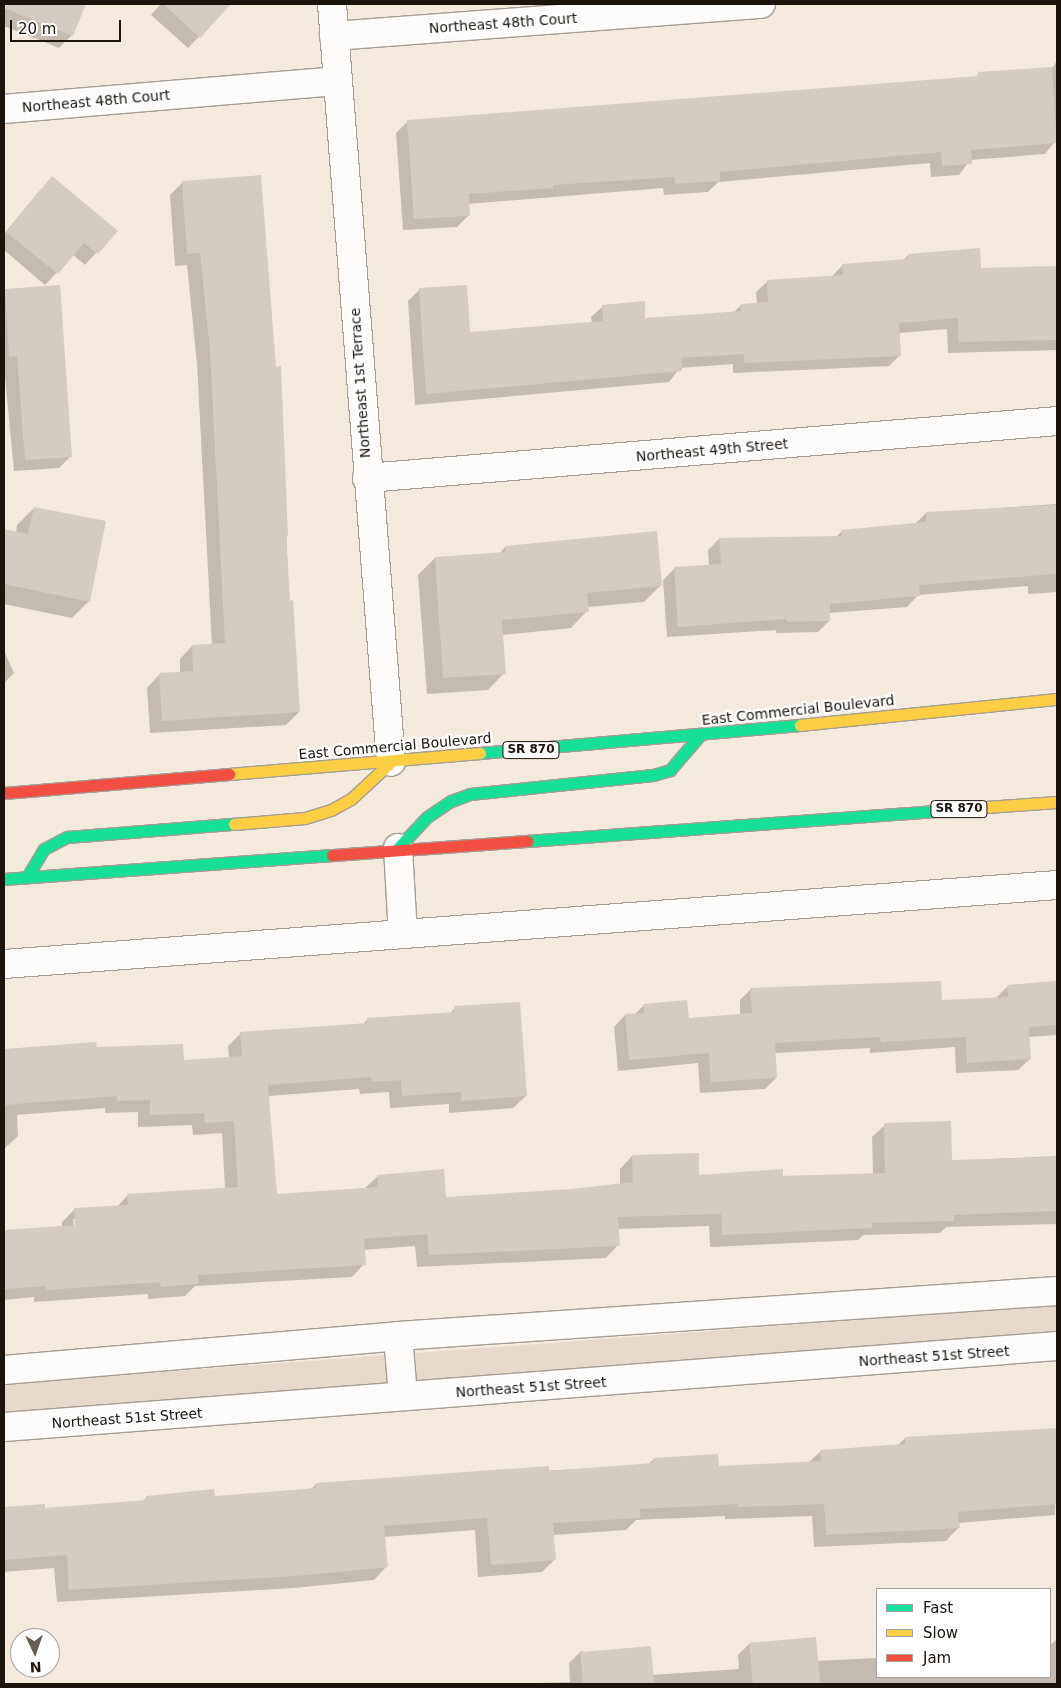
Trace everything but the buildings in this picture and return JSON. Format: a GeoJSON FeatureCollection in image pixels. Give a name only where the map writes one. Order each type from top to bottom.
{"type":"FeatureCollection","features":[{"type":"Feature","properties":{"kind":"main road","name":"East Commercial Boulevard"},"geometry":{"type":"LineString","coordinates":[[4,793],[700,736],[1057,699]]}},
{"type":"Feature","properties":{"kind":"main road"},"geometry":{"type":"LineString","coordinates":[[398,848],[427,817],[451,801],[470,794],[653,775],[670,770],[700,736]]}},
{"type":"Feature","properties":{"kind":"main road"},"geometry":{"type":"LineString","coordinates":[[26,877],[44,849],[67,838],[305,818],[331,810],[351,799],[392,762]]}},
{"type":"Feature","properties":{"kind":"main road","name":"SR 870"},"geometry":{"type":"LineString","coordinates":[[4,879],[398,848],[1057,802]]}},
{"type":"Feature","properties":{"kind":"street","name":"Northeast 1st Terrace"},"geometry":{"type":"LineString","coordinates":[[332,4],[367,478],[392,762]]}},
{"type":"Feature","properties":{"kind":"street","name":"Northeast 48th Court"},"geometry":{"type":"LineString","coordinates":[[334,36],[761,4]]}},
{"type":"Feature","properties":{"kind":"street","name":"Northeast 48th Court"},"geometry":{"type":"LineString","coordinates":[[4,109],[338,81]]}},
{"type":"Feature","properties":{"kind":"street","name":"Northeast 49th Street"},"geometry":{"type":"LineString","coordinates":[[367,478],[1057,421]]}},
{"type":"Feature","properties":{"kind":"street"},"geometry":{"type":"LineString","coordinates":[[398,848],[403,934]]}},
{"type":"Feature","properties":{"kind":"street"},"geometry":{"type":"LineString","coordinates":[[4,964],[1057,886]]}},
{"type":"Feature","properties":{"kind":"street"},"geometry":{"type":"LineString","coordinates":[[4,1370],[398,1336],[1057,1291]]}},
{"type":"Feature","properties":{"kind":"street"},"geometry":{"type":"LineString","coordinates":[[398,1336],[403,1396]]}},
{"type":"Feature","properties":{"kind":"street","name":"Northeast 51st Street"},"geometry":{"type":"LineString","coordinates":[[4,1427],[1057,1346]]}},
{"type":"Feature","properties":{"kind":"shaded area"},"geometry":{"type":"Polygon","coordinates":[[[1057,1305],[1057,1334],[4,1418],[4,1384],[1057,1305]]]}},
{"type":"Feature","properties":{"kind":"traffic: fast"},"geometry":{"type":"LineString","coordinates":[[480,753],[800,725]]}},
{"type":"Feature","properties":{"kind":"traffic: fast"},"geometry":{"type":"LineString","coordinates":[[398,848],[427,817],[451,801],[470,794],[653,775],[670,770],[700,735]]}},
{"type":"Feature","properties":{"kind":"traffic: fast"},"geometry":{"type":"LineString","coordinates":[[527,841],[972,808]]}},
{"type":"Feature","properties":{"kind":"traffic: fast"},"geometry":{"type":"LineString","coordinates":[[27,877],[44,849],[67,837],[234,824]]}},
{"type":"Feature","properties":{"kind":"traffic: fast"},"geometry":{"type":"LineString","coordinates":[[4,879],[332,855]]}},
{"type":"Feature","properties":{"kind":"traffic: slow"},"geometry":{"type":"LineString","coordinates":[[800,725],[1057,699]]}},
{"type":"Feature","properties":{"kind":"traffic: slow"},"geometry":{"type":"LineString","coordinates":[[229,774],[480,753]]}},
{"type":"Feature","properties":{"kind":"traffic: slow"},"geometry":{"type":"LineString","coordinates":[[234,824],[305,818],[331,810],[351,799],[391,762]]}},
{"type":"Feature","properties":{"kind":"traffic: slow"},"geometry":{"type":"LineString","coordinates":[[972,808],[1057,802]]}},
{"type":"Feature","properties":{"kind":"traffic: jam"},"geometry":{"type":"LineString","coordinates":[[4,793],[229,774]]}},
{"type":"Feature","properties":{"kind":"traffic: jam"},"geometry":{"type":"LineString","coordinates":[[332,855],[527,841]]}}]}
